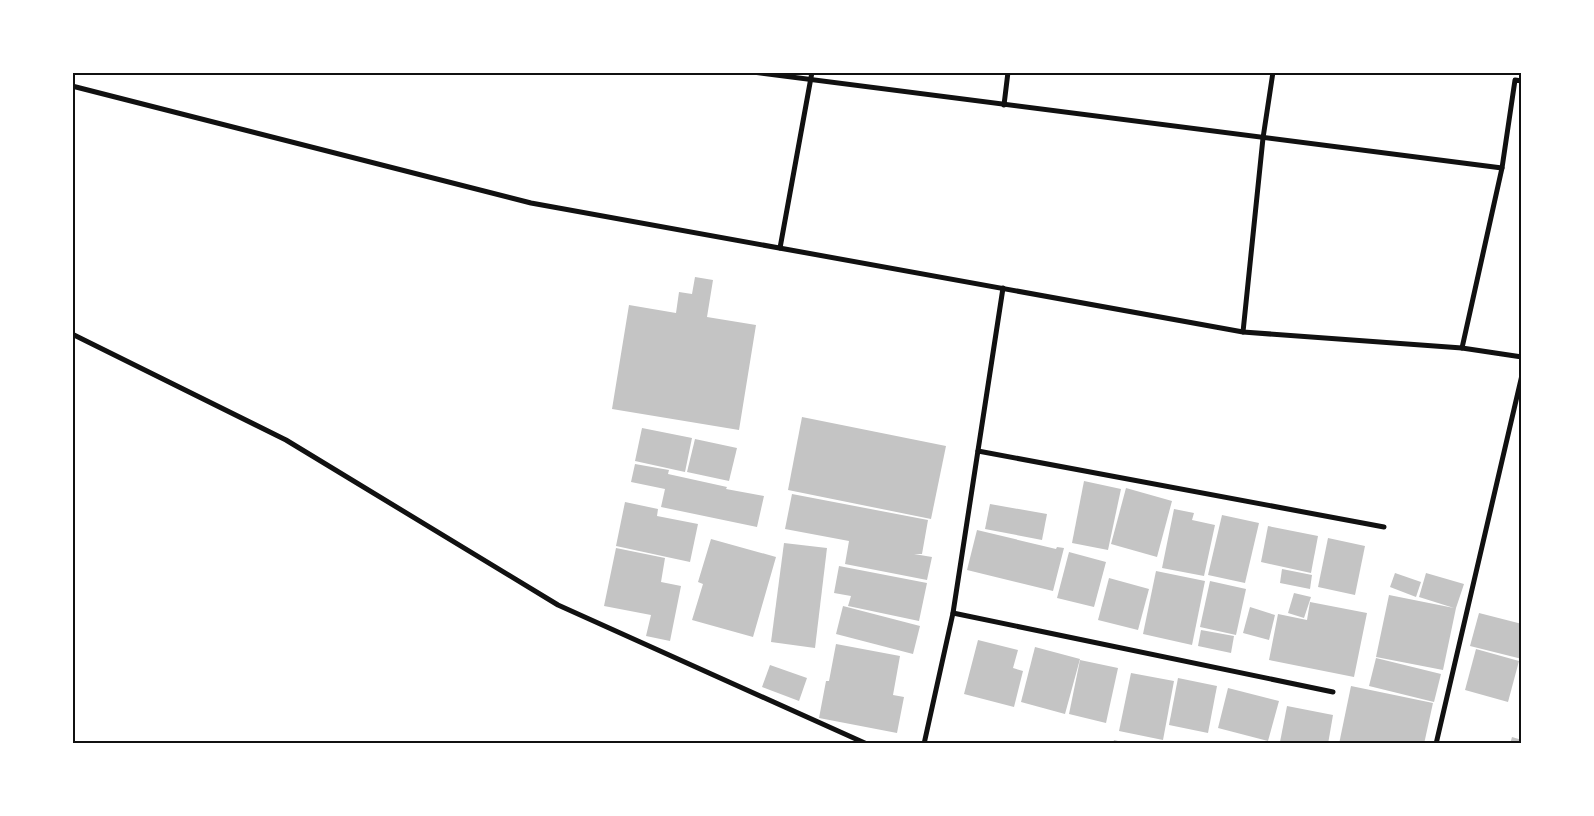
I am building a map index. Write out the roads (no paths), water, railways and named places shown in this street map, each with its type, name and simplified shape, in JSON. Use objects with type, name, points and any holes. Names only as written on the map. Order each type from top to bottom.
[{"type":"street","points":[[753,72],[1502,168]]},
{"type":"street","points":[[780,248],[812,72]]},
{"type":"street","points":[[1004,105],[1008,72]]},
{"type":"street","points":[[1243,332],[1264,138],[1274,72]]},
{"type":"street","points":[[1462,348],[1502,168],[1516,80],[1522,81]]},
{"type":"street","points":[[72,86],[531,203],[1243,332],[1462,348],[1522,357]]},
{"type":"street","points":[[924,744],[953,613],[1003,288]]},
{"type":"street","points":[[72,334],[286,440],[558,605],[867,744]]},
{"type":"street","points":[[1436,744],[1522,375]]},
{"type":"street","points":[[978,451],[1384,527]]},
{"type":"street","points":[[953,613],[1333,692]]}]
